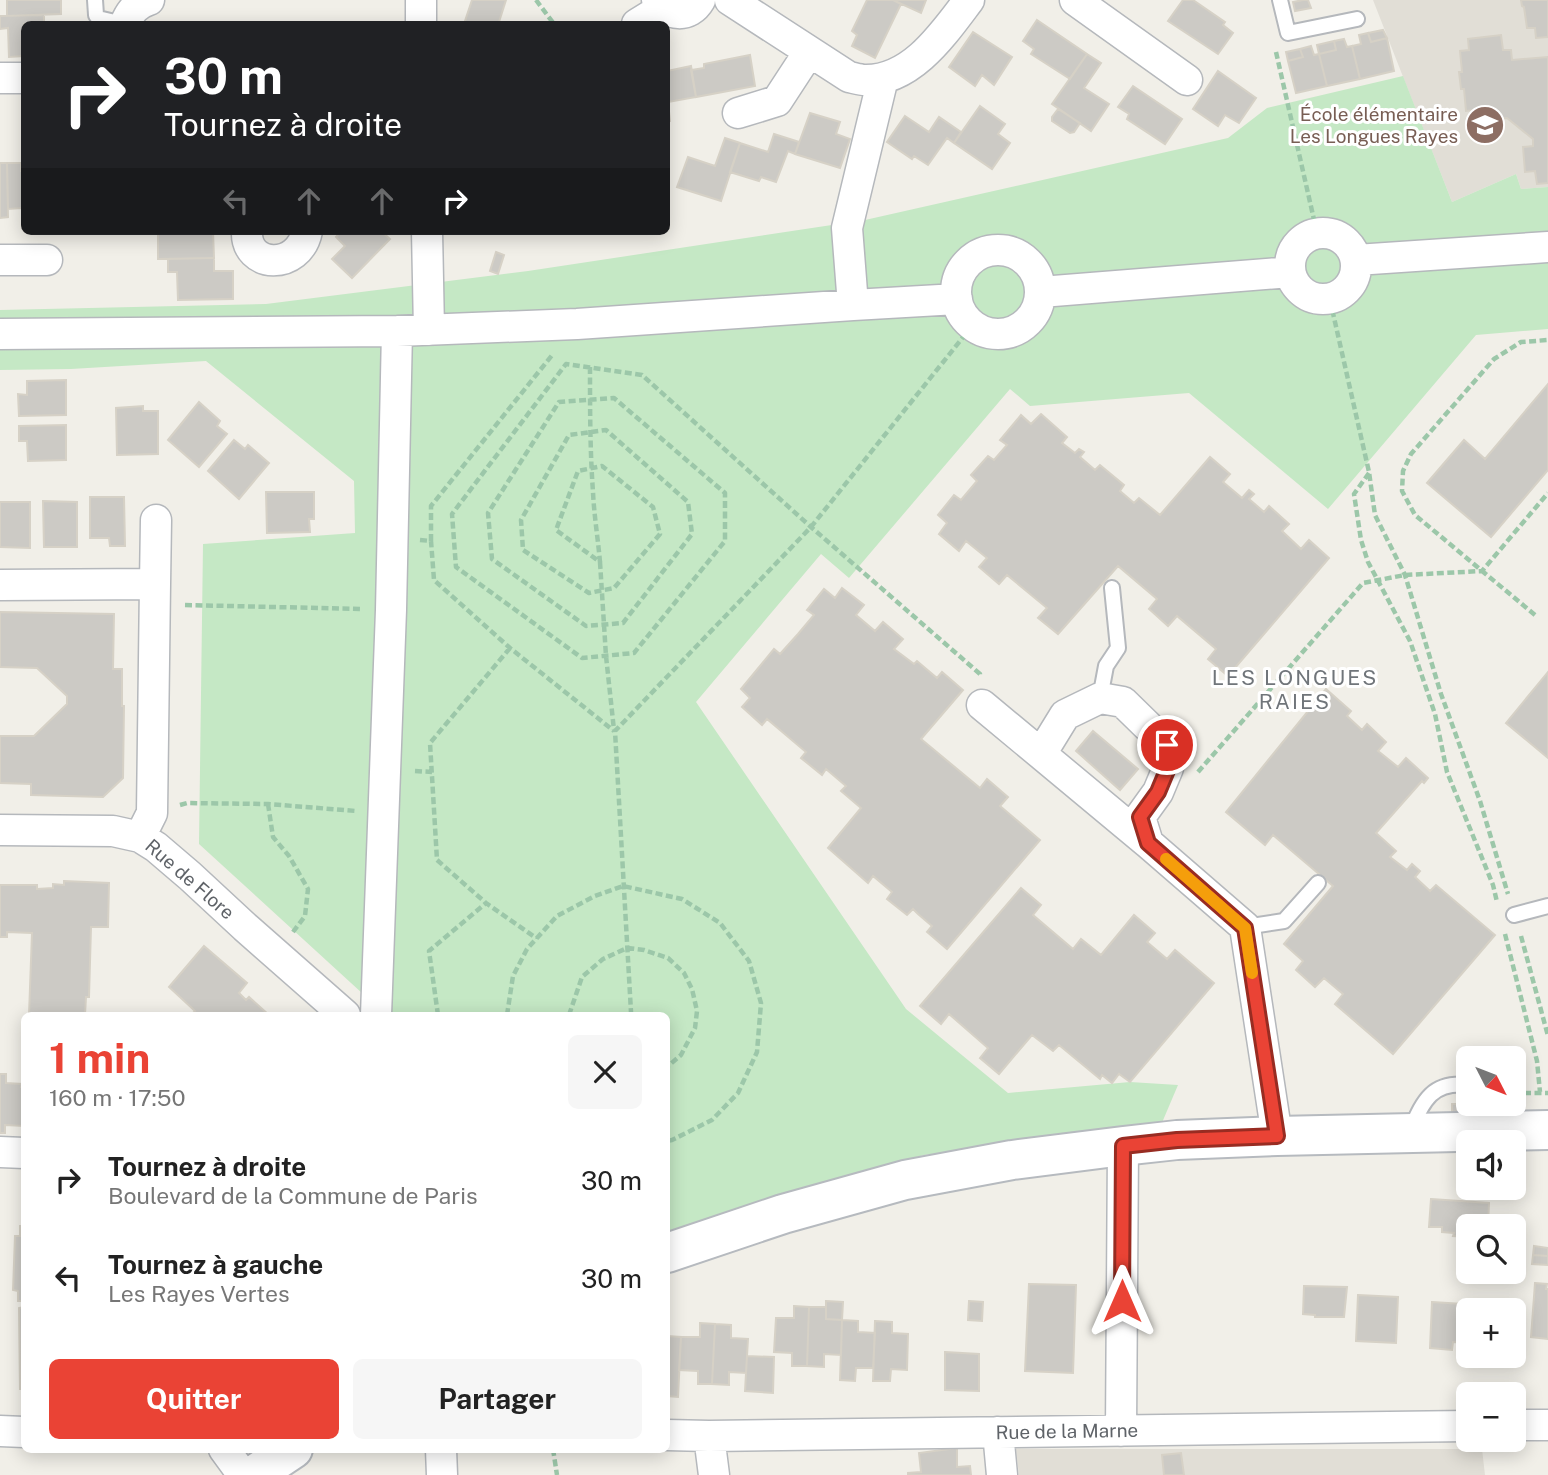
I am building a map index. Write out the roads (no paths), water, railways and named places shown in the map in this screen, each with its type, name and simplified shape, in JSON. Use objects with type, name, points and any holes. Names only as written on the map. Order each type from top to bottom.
[{"type":"street","points":[[126,21],[134,8],[149,0]]},
{"type":"street","points":[[421,0],[421,21]]},
{"type":"street","points":[[640,21],[660,4],[671,13],[681,13],[690,11],[700,0]]},
{"type":"street","points":[[730,0],[849,78],[866,80],[883,78],[905,68],[926,52],[940,39],[969,0]]},
{"type":"street","points":[[1075,0],[1186,80]]},
{"type":"street","points":[[738,113],[777,101],[809,52]]},
{"type":"street","points":[[0,78],[21,78]]},
{"type":"street","points":[[853,305],[847,228],[883,78]]},
{"type":"street","points":[[1317,233],[1338,236],[1352,249],[1356,260],[1351,285],[1330,300],[1305,295],[1296,287],[1290,272],[1291,255],[1297,245],[1317,233]]},
{"type":"street","points":[[246,235],[249,248],[257,256],[282,259],[299,250],[306,235]]},
{"type":"street","points":[[427,235],[429,330]]},
{"type":"street","points":[[1356,260],[1548,247]]},
{"type":"street","points":[[1004,250],[1023,257],[1036,272],[1041,292],[1038,307],[1030,321],[1017,330],[1002,334],[986,332],[972,325],[962,314],[957,299],[958,280],[968,263],[985,252],[1004,250]]},
{"type":"street","points":[[0,260],[47,260]]},
{"type":"street","points":[[1041,292],[1290,272]]},
{"type":"street","points":[[0,334],[429,330],[577,324],[957,299]]},
{"type":"street","points":[[376,1012],[391,610],[397,331]]},
{"type":"street","points":[[146,825],[156,520]]},
{"type":"street","points":[[0,585],[154,594]]},
{"type":"street","points":[[1041,754],[1065,715],[1100,698],[1123,702],[1167,745],[1168,768],[1158,792],[1140,817],[1148,843]]},
{"type":"street","points":[[982,705],[1245,928],[1277,1136]]},
{"type":"street","name":"Rue de Flore","points":[[0,830],[113,831],[146,825],[156,846],[342,1012]]},
{"type":"street","points":[[670,1252],[783,1214],[905,1180],[1012,1160],[1177,1140],[1410,1133],[1520,1122]]},
{"type":"street","points":[[1121,1431],[1123,1146]]},
{"type":"street","points":[[0,1152],[21,1153]]},
{"type":"street","points":[[1526,1425],[1548,1425]]},
{"type":"street","name":"Rue de la Marne","points":[[670,1435],[1456,1426]]},
{"type":"street","points":[[0,1431],[21,1432]]},
{"type":"street","points":[[998,1432],[1002,1475]]},
{"type":"street","points":[[709,1436],[714,1475]]},
{"type":"street","points":[[227,1453],[243,1475]]},
{"type":"street","points":[[254,1475],[287,1453]]},
{"type":"street","points":[[441,1453],[442,1475]]},
{"type":"lane","points":[[95,0],[98,18],[111,21]]},
{"type":"lane","points":[[1280,0],[1288,33],[1357,19]]},
{"type":"lane","points":[[1100,698],[1106,666],[1118,648],[1112,588]]},
{"type":"lane","points":[[1245,928],[1284,921],[1318,883]]},
{"type":"lane","points":[[1507,914],[1548,906]]},
{"type":"lane","points":[[1410,1133],[1430,1094],[1456,1084]]},
{"type":"place","name":"École élémentaire Les Longues Rayes","points":[[1485,125]]},
{"type":"district","name":"LES LONGUES RAIES","points":[[1295,689]]}]
